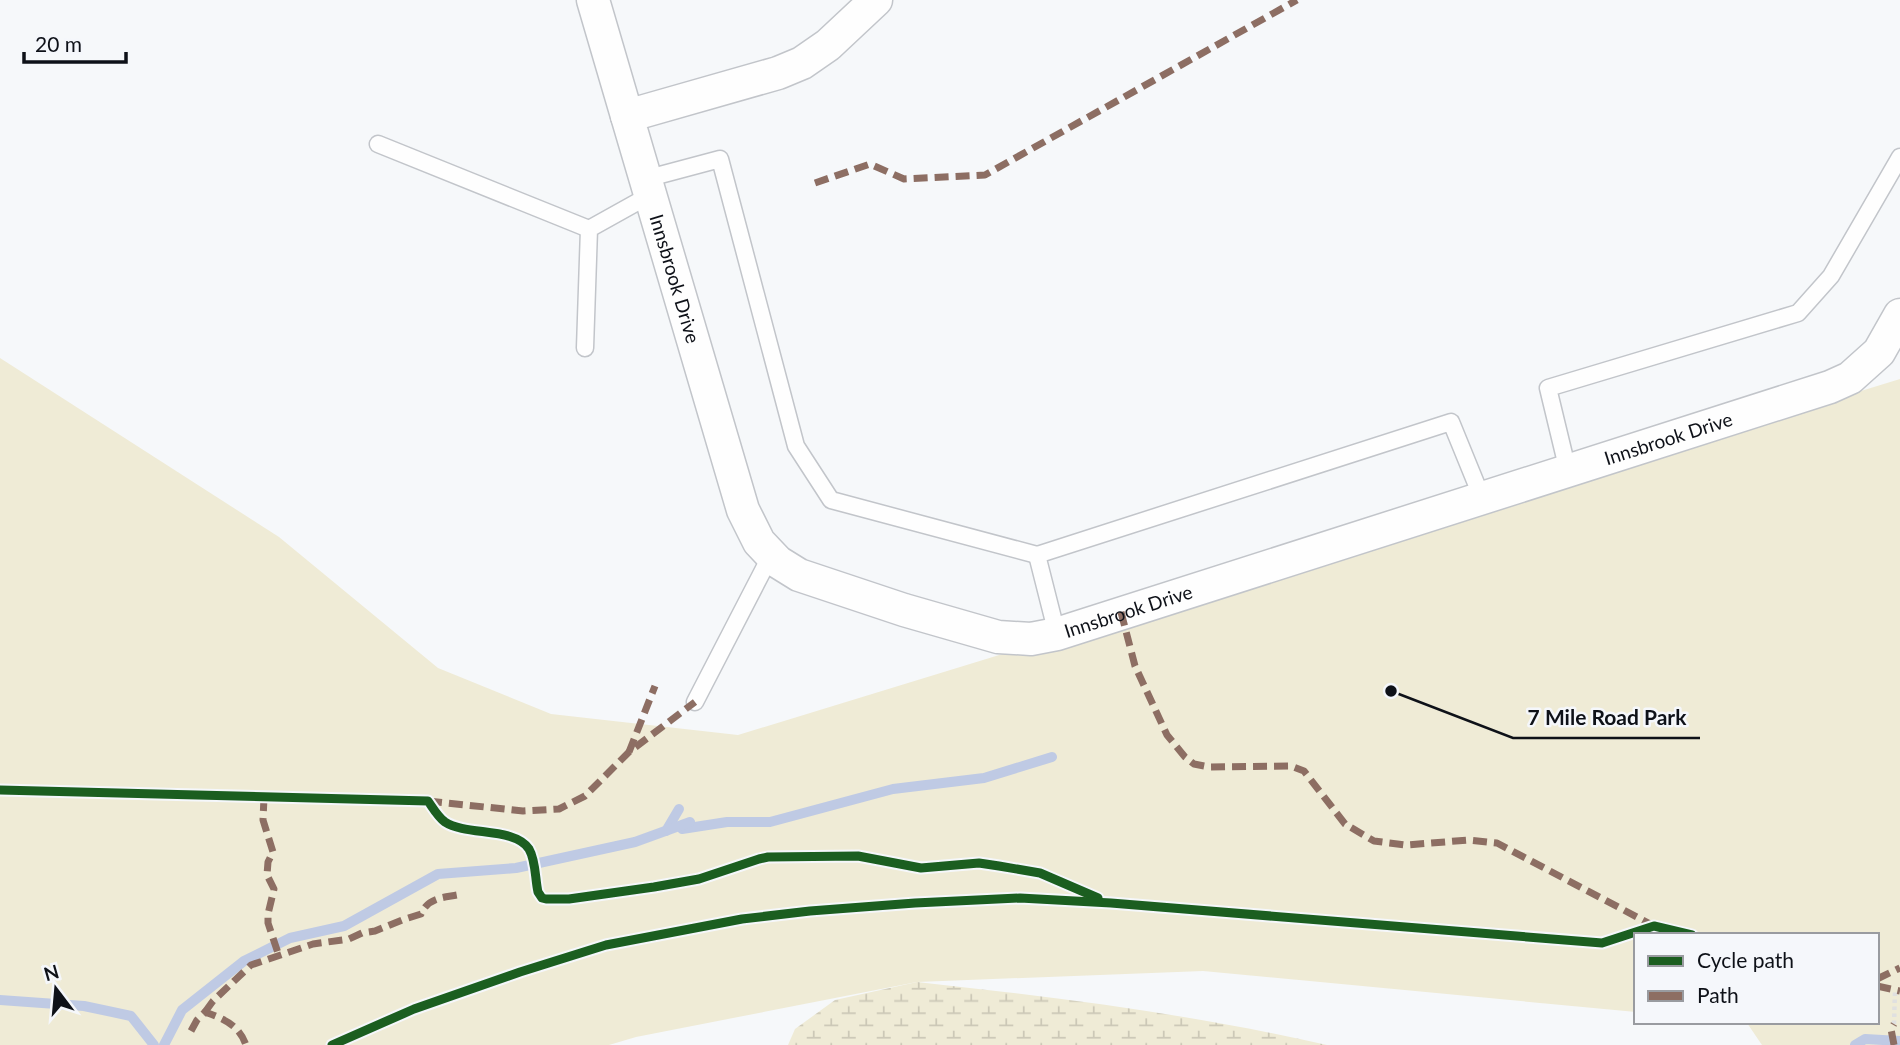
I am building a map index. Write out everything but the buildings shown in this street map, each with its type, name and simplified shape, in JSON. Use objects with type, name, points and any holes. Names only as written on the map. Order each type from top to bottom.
[{"type":"street","name":"Innsbrook Drive","points":[[593,0],[743,510],[759,542],[778,562],[799,575],[904,610],[985,633],[1031,639],[1056,634],[1830,387],[1850,378],[1879,352],[1900,316]]},
{"type":"street","points":[[627,116],[778,73],[802,63],[828,45],[876,0]]},
{"type":"lane","points":[[379,145],[589,229]]},
{"type":"lane","points":[[1568,471],[1548,388],[1798,313],[1831,275],[1900,157]]},
{"type":"lane","points":[[589,229],[647,187],[720,159],[796,446],[831,500],[1037,555],[1451,422],[1482,498]]},
{"type":"lane","points":[[585,348],[589,229]]},
{"type":"lane","points":[[695,702],[771,555]]},
{"type":"lane","points":[[1037,555],[1056,634]]},
{"type":"path","points":[[1894,1024],[1895,991]]},
{"type":"green space","points":[[0,358],[279,537],[438,668],[551,714],[738,735],[1900,379],[1900,1045],[1762,1045],[1748,1024],[1879,1024],[1879,933],[1634,933],[1634,1012],[1203,971],[917,982],[636,1037],[609,1045],[0,1045]]},
{"type":"green space","points":[[917,982],[1123,1007],[1327,1045],[788,1045],[795,1029],[835,1000]]},
{"type":"waterway","points":[[682,829],[727,822],[770,822],[893,789],[984,778],[1052,757]]},
{"type":"waterway","points":[[666,831],[679,809]]},
{"type":"waterway","points":[[164,1045],[182,1010],[244,961],[290,938],[344,926],[438,874],[516,868],[635,842],[690,822]]},
{"type":"waterway","points":[[0,1000],[84,1006],[131,1016],[154,1045]]},
{"type":"waterway","points":[[1855,1045],[1865,1039],[1900,1041]]},
{"type":"marked path","points":[[815,183],[870,164],[904,179],[985,175],[1297,0]]},
{"type":"marked path","points":[[1121,612],[1135,666],[1167,735],[1194,764],[1209,767],[1291,766],[1304,771],[1345,824],[1374,841],[1406,845],[1469,840],[1497,843],[1654,926]]},
{"type":"marked path","points":[[629,752],[655,686]]},
{"type":"marked path","points":[[428,801],[523,811],[559,809],[585,796],[629,752],[695,702]]},
{"type":"marked path","points":[[264,797],[263,820],[273,852],[268,862],[267,875],[274,889],[268,923],[279,956]]},
{"type":"marked path","points":[[205,1012],[251,965],[313,944],[349,939],[375,931],[421,914],[427,905],[436,900],[457,895]]},
{"type":"marked path","points":[[1879,978],[1900,968]]},
{"type":"marked path","points":[[1879,986],[1900,991]]},
{"type":"marked path","points":[[191,1031],[205,1012],[235,1028],[246,1045]]},
{"type":"marked path","points":[[1894,1024],[1891,1029],[1894,1045]]},
{"type":"cycle path","points":[[0,790],[428,801],[442,820],[454,826],[502,834],[522,842],[533,859],[538,892],[546,899],[569,899],[699,879],[768,857],[858,856],[921,868],[979,863],[1040,873],[1098,898]]},
{"type":"cycle path","points":[[332,1045],[414,1009],[606,945],[742,919],[810,911],[1020,898],[1602,943],[1654,926],[1684,933]]},
{"type":"place","name":"7 Mile Road Park","points":[[1391,691]]}]
